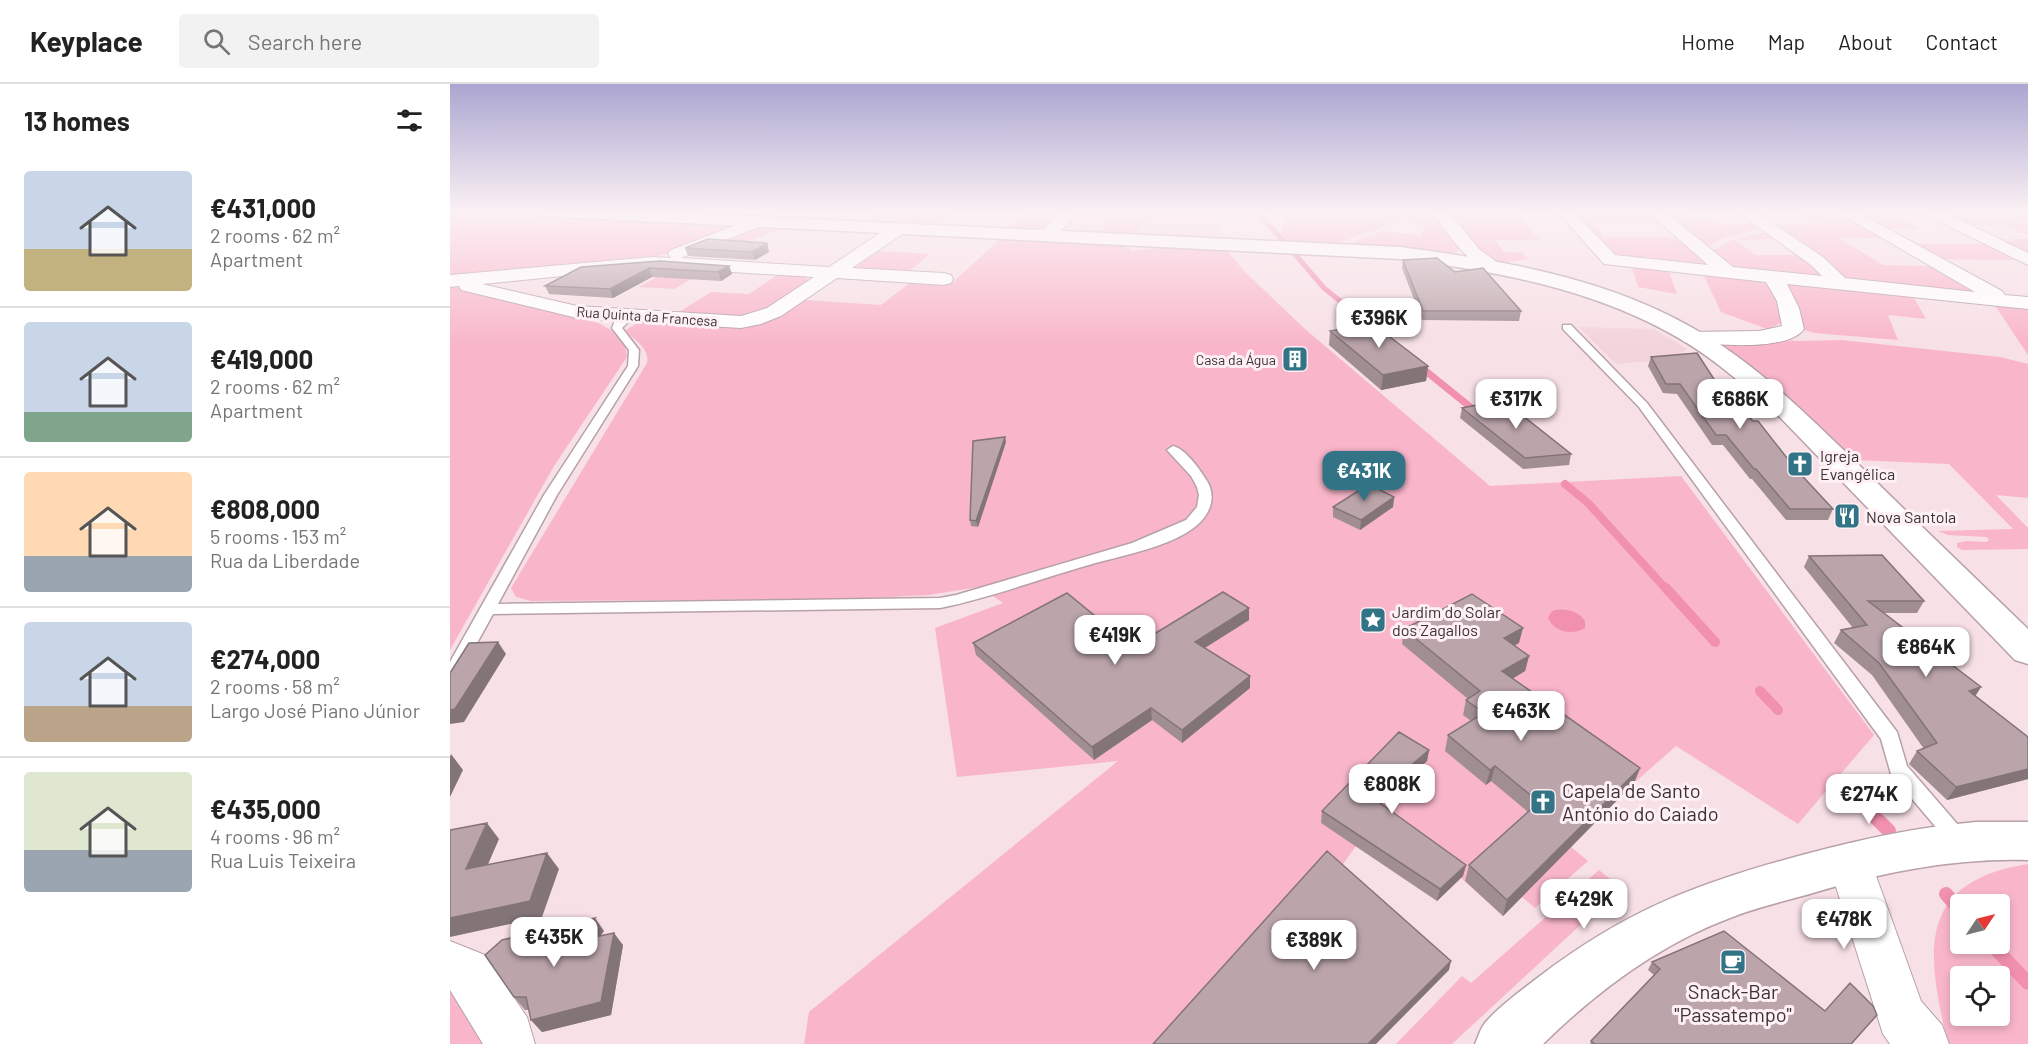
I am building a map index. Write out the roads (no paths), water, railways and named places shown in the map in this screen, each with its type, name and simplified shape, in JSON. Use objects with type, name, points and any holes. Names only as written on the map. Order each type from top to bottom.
[{"type":"main road","points":[[1425,256],[1493,266],[1607,298],[1668,323],[1692,337],[1743,372],[1782,405],[2028,651]]},
{"type":"main road","points":[[1503,1044],[1546,1002],[1605,958],[1683,915],[1721,899],[1850,862],[1960,842],[2028,841]]},
{"type":"street","points":[[652,262],[670,256]]},
{"type":"street","name":"Rua Quinta da Francesa","points":[[450,281],[577,312],[727,322],[754,320],[774,312],[859,256]]},
{"type":"street","points":[[1445,258],[1453,256]]},
{"type":"street","points":[[1477,256],[1493,266]]},
{"type":"street","points":[[1606,256],[1610,260],[2028,303]]},
{"type":"street","points":[[1709,256],[1728,272]]},
{"type":"street","points":[[1809,256],[1839,283]]},
{"type":"street","points":[[1924,256],[2003,301]]},
{"type":"street","name":"Rua Quinta da Francesa","points":[[450,281],[652,262],[944,279]]},
{"type":"street","points":[[1692,337],[1763,337],[1784,335],[1793,329],[1792,313],[1779,285],[1771,276]]},
{"type":"street","points":[[1850,862],[1912,1030]]},
{"type":"street","points":[[450,964],[467,972],[508,1036],[509,1044]]},
{"type":"lane","points":[[450,677],[488,609],[501,580],[565,470],[633,366],[633,350],[617,328],[628,316]]},
{"type":"lane","points":[[1567,327],[1643,405],[1890,737],[1898,769],[1960,842]]},
{"type":"lane","points":[[488,609],[940,603],[970,598],[999,586],[1158,538],[1189,524],[1202,510],[1206,493],[1194,473],[1173,450]]},
{"type":"waterway","points":[[1296,256],[1324,288],[1350,309]]},
{"type":"waterway","points":[[1348,307],[1379,332]]},
{"type":"waterway","points":[[1417,364],[1479,414]]},
{"type":"waterway","points":[[1565,484],[1588,503],[1667,590]]},
{"type":"waterway","points":[[1666,588],[1715,642]]},
{"type":"waterway","points":[[1760,691],[1778,710]]},
{"type":"waterway","points":[[1869,811],[1889,831]]},
{"type":"waterway","points":[[1946,894],[1950,899]]},
{"type":"waterway","points":[[2000,954],[2028,983]]},
{"type":"place","name":"Casa da Água","points":[[1295,359]]},
{"type":"place","name":"Igreja Evangélica","points":[[1800,464]]},
{"type":"place","name":"Nova Santola","points":[[1847,516]]},
{"type":"place","name":"Jardim do Solar dos Zagallos","points":[[1373,620]]},
{"type":"place","name":"Capela de Santo António do Caiado","points":[[1543,802]]},
{"type":"place","name":"Snack-Bar \"Passatempo\"","points":[[1733,962]]}]
